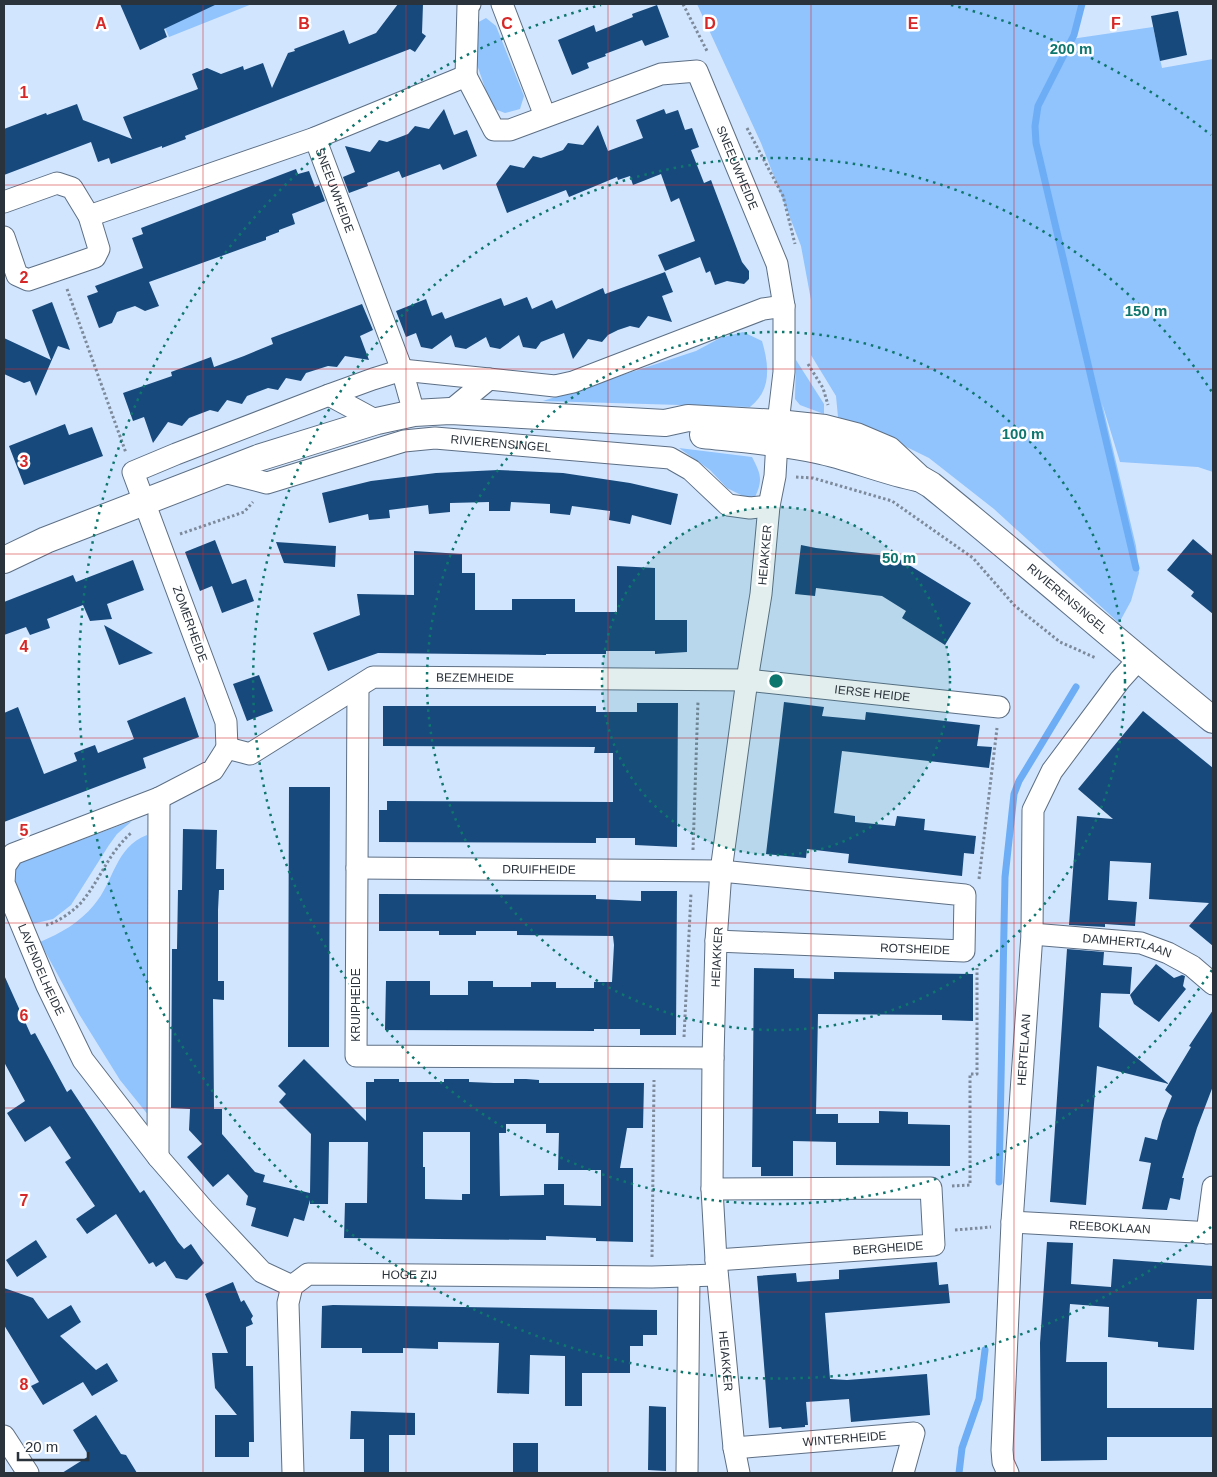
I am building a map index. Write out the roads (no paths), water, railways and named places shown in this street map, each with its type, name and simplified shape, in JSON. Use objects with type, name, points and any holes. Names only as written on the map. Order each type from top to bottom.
[{"type":"street","name":"SNEEUWHEIDE","points":[[470,4],[468,5],[466,76],[494,130],[510,130],[660,74],[697,71],[776,264],[784,306],[784,372],[778,433]]},
{"type":"street","points":[[502,4],[545,116]]},
{"type":"street","name":"SNEEUWHEIDE","points":[[89,216],[315,138],[466,76]]},
{"type":"street","name":"SNEEUWHEIDE","points":[[315,138],[402,370],[414,413]]},
{"type":"street","points":[[4,202],[57,183],[72,188],[89,216],[99,249],[96,256],[28,280],[17,275],[4,237]]},
{"type":"street","points":[[144,502],[134,472],[329,395],[402,370],[555,386],[573,382],[763,309],[784,306]]},
{"type":"street","points":[[450,411],[489,379]]},
{"type":"street","points":[[329,395],[377,421]]},
{"type":"street","name":"RIVIERENSINGEL","points":[[4,560],[46,540],[258,458],[377,421],[414,413],[450,411],[665,423],[691,434],[778,433],[825,428],[856,436],[889,450],[919,478],[931,485],[1138,660],[1213,720]]},
{"type":"street","name":"HEIAKKER","points":[[739,1473],[734,1448],[716,1268],[712,1189],[716,941],[721,871],[747,680],[761,594],[769,506],[775,476],[778,433]]},
{"type":"street","name":"RIVIERENSINGEL","points":[[224,472],[267,483],[404,440],[435,438],[670,458],[691,470],[728,505],[750,508],[769,506]]},
{"type":"street","name":"ZOMERHEIDE","points":[[144,502],[226,722],[227,748]]},
{"type":"street","name":"RIVIERENSINGEL","points":[[4,540],[46,540]]},
{"type":"street","name":"HERTELAAN","points":[[1008,1473],[1003,1462],[1002,1450],[1012,1222],[1032,934],[1033,810],[1052,771],[1120,680],[1138,660]]},
{"type":"street","name":"BEZEMHEIDE","points":[[227,748],[250,754],[373,677],[747,680]]},
{"type":"street","name":"IERSE HEIDE","points":[[747,680],[998,708]]},
{"type":"street","name":"KRUIPHEIDE","points":[[358,687],[356,1056],[713,1058]]},
{"type":"street","name":"LAVENDELHEIDE","points":[[227,748],[213,770],[160,798],[13,854],[5,866],[4,883],[47,986],[83,1060],[158,1157],[204,1210],[262,1272],[292,1286]]},
{"type":"street","points":[[158,1157],[160,798]]},
{"type":"street","name":"DRUIFHEIDE","points":[[357,868],[721,871]]},
{"type":"street","name":"ROTSHEIDE","points":[[716,941],[964,951],[965,895],[721,871]]},
{"type":"street","name":"DAMHERTLAAN","points":[[1032,934],[1141,943],[1168,952],[1192,966],[1213,984]]},
{"type":"street","name":"BERGHEIDE","points":[[712,1189],[931,1188],[934,1231],[934,1245],[716,1268]]},
{"type":"street","name":"REEBOKLAAN","points":[[1012,1222],[1210,1233],[1213,1188]]},
{"type":"street","name":"HOGE ZIJ","points":[[292,1286],[308,1274],[652,1277],[689,1276],[716,1268]]},
{"type":"street","points":[[687,1473],[689,1276]]},
{"type":"street","points":[[292,1286],[288,1303],[293,1473]]},
{"type":"street","name":"WINTERHEIDE","points":[[734,1448],[914,1433],[903,1473]]},
{"type":"street","points":[[4,1436],[28,1473]]},
{"type":"waterway","points":[[1082,4],[1074,35],[1038,106],[1035,126],[1036,143],[1136,568]]},
{"type":"waterway","points":[[999,1182],[1005,877],[1014,794],[1019,781],[1076,687]]},
{"type":"waterway","points":[[959,1473],[962,1448],[979,1399],[985,1350]]}]
